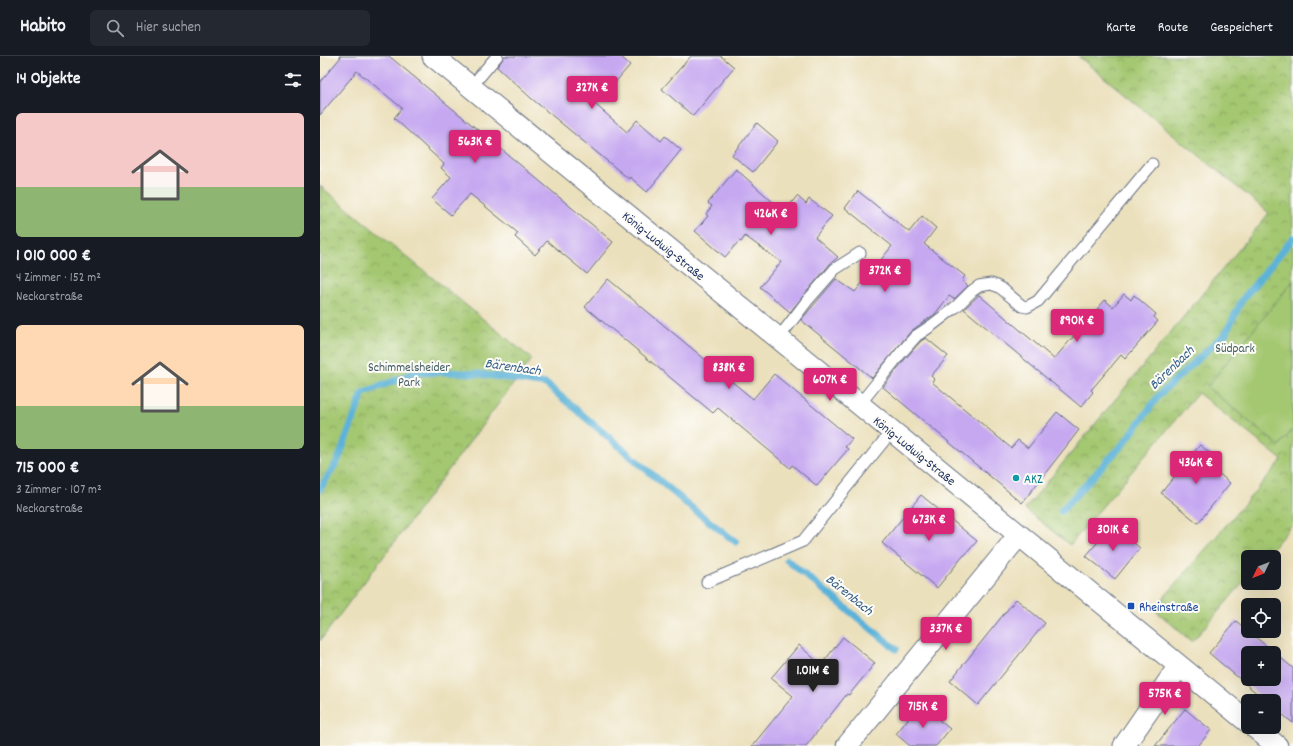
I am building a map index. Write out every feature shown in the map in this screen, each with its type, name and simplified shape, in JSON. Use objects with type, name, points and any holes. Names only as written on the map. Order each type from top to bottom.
[{"type":"street","name":"König-Ludwig-Straße","points":[[433,56],[1241,716]]},
{"type":"street","points":[[847,746],[1019,536]]},
{"type":"street","points":[[1124,746],[1179,666]]},
{"type":"street","points":[[1262,734],[1277,746]]},
{"type":"lane","points":[[471,88],[497,56]]},
{"type":"lane","points":[[860,405],[916,336],[958,305],[979,286],[991,284],[997,286],[1022,306],[1027,307],[1038,302],[1152,164]]},
{"type":"lane","points":[[778,339],[807,301],[835,269],[860,254]]},
{"type":"lane","points":[[707,582],[803,541],[892,432]]},
{"type":"green space","name":"Südpark","points":[[1078,56],[1293,56],[1293,524],[1271,550],[1241,550],[1241,585],[1192,642],[1154,609],[1282,460],[1198,393],[1070,545],[1025,509],[1269,213]]},
{"type":"green space","name":"Schimmelsheider Park","points":[[320,186],[532,359],[320,641]]},
{"type":"green space","points":[[1293,281],[1293,429],[1279,446],[1207,387]]},
{"type":"building","points":[[339,56],[389,56],[613,242],[587,274],[547,241],[535,255],[515,237],[518,233],[470,194],[451,215],[432,199],[451,177],[441,168],[444,164],[394,118],[402,108],[357,71],[320,115],[320,82],[341,57]]},
{"type":"building","points":[[504,56],[620,56],[630,65],[596,105],[627,132],[637,120],[661,141],[665,136],[681,150],[647,192],[630,177],[629,179],[532,99],[497,67]]},
{"type":"building","points":[[691,56],[721,56],[734,67],[693,116],[662,89]]},
{"type":"building","points":[[757,123],[778,141],[753,172],[732,155]]},
{"type":"building","points":[[736,169],[784,212],[797,196],[806,204],[809,199],[832,216],[815,237],[838,257],[830,264],[790,312],[760,287],[781,262],[745,236],[741,242],[739,241],[725,257],[695,231],[708,216],[706,214],[712,206],[708,203]]},
{"type":"building","points":[[858,191],[909,232],[922,216],[936,228],[924,244],[965,276],[962,281],[968,286],[954,299],[949,296],[935,314],[911,331],[872,378],[801,320],[836,279],[855,292],[892,246],[845,208]]},
{"type":"building","points":[[608,279],[753,399],[774,374],[852,439],[845,447],[848,449],[817,486],[792,465],[790,468],[718,408],[713,413],[585,307]]},
{"type":"building","points":[[1124,294],[1131,300],[1134,295],[1156,314],[1154,317],[1158,321],[1125,359],[1121,355],[1091,390],[1093,392],[1081,407],[964,309],[979,295],[1054,359],[1105,300],[1113,307]]},
{"type":"building","points":[[926,338],[948,356],[931,376],[934,379],[932,382],[1011,448],[1018,440],[1028,448],[1057,412],[1079,430],[1022,503],[883,387],[905,359],[921,341]]},
{"type":"building","points":[[1200,445],[1215,457],[1209,465],[1230,483],[1198,523],[1161,493]]},
{"type":"building","points":[[921,495],[977,541],[937,588],[882,543]]},
{"type":"building","points":[[1112,525],[1140,548],[1115,579],[1086,556]]},
{"type":"building","points":[[1016,599],[1045,623],[978,705],[950,681]]},
{"type":"building","points":[[1236,621],[1241,625],[1241,638],[1257,638],[1266,646],[1241,646],[1241,680],[1209,653]]},
{"type":"building","points":[[843,637],[875,663],[849,695],[847,694],[806,746],[752,746],[793,696],[771,678],[799,645],[821,665]]},
{"type":"building","points":[[1281,658],[1293,668],[1293,723],[1281,714],[1281,694],[1258,694],[1248,686],[1281,686]]},
{"type":"building","points":[[920,704],[950,729],[936,746],[910,746],[896,734]]},
{"type":"building","points":[[1185,709],[1211,730],[1198,746],[1155,746]]},
{"type":"waterway","name":"Bärenbach","points":[[1061,511],[1125,442],[1160,394],[1226,333],[1242,300],[1293,238]]},
{"type":"waterway","name":"Bärenbach","points":[[320,489],[338,460],[363,393],[414,373],[447,372],[480,374],[546,384],[693,509],[736,542]]},
{"type":"waterway","name":"Bärenbach","points":[[787,560],[896,649]]},
{"type":"place","name":"AKZ","points":[[1016,478]]},
{"type":"place","name":"Rheinstraße","points":[[1131,606]]}]
